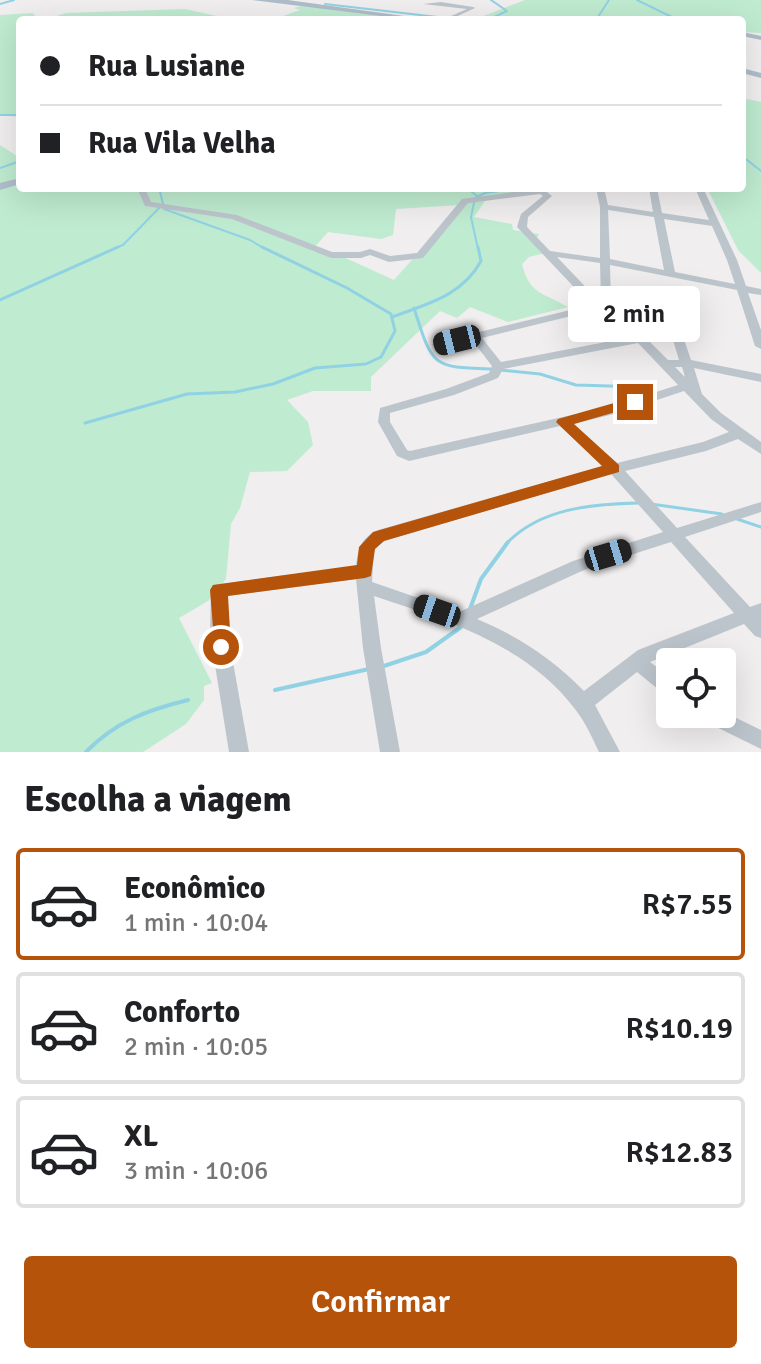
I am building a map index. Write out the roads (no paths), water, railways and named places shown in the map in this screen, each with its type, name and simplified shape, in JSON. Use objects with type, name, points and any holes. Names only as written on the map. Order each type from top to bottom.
[{"type":"main road","points":[[255,0],[298,2]]},
{"type":"main road","points":[[273,0],[411,16]]},
{"type":"main road","points":[[286,0],[400,16]]},
{"type":"street","points":[[425,4],[444,1],[473,9],[454,16]]},
{"type":"street","points":[[142,192],[146,203],[243,220],[331,255],[370,252],[389,259],[419,257],[462,202],[522,192]]},
{"type":"street","points":[[543,192],[548,196],[528,211],[521,223],[525,232],[738,434],[761,449]]},
{"type":"street","points":[[601,192],[604,207],[602,305]]},
{"type":"street","points":[[654,192],[670,273]]},
{"type":"street","points":[[701,192],[742,287],[761,346]]},
{"type":"street","points":[[604,207],[716,224]]},
{"type":"street","points":[[546,253],[604,261],[761,292]]},
{"type":"street","points":[[438,345],[602,305]]},
{"type":"street","points":[[670,313],[697,396]]},
{"type":"street","points":[[475,336],[498,366]]},
{"type":"street","points":[[498,366],[640,339]]},
{"type":"street","points":[[665,364],[688,363],[761,378]]},
{"type":"street","points":[[498,366],[494,375],[480,382],[386,409],[384,422],[400,451],[409,456],[563,422],[687,386]]},
{"type":"street","points":[[563,422],[614,468],[674,537],[754,613],[761,631]]},
{"type":"street","points":[[390,752],[365,579],[367,547],[378,536],[614,468],[706,446],[738,434]]},
{"type":"street","points":[[461,619],[579,565],[761,507]]},
{"type":"street","points":[[239,752],[219,634],[219,592],[365,579],[461,619],[537,659],[583,703],[610,752]]},
{"type":"street","points":[[583,703],[636,661],[754,613]]},
{"type":"street","points":[[636,661],[656,677]]},
{"type":"street","points":[[736,728],[761,740]]},
{"type":"waterway","points":[[0,4],[14,0]]},
{"type":"waterway","points":[[491,0],[507,11],[496,16]]},
{"type":"waterway","points":[[599,16],[609,0]]},
{"type":"waterway","points":[[637,0],[670,16]]},
{"type":"waterway","points":[[325,4],[429,16]]},
{"type":"waterway","points":[[0,115],[16,115]]},
{"type":"waterway","points":[[746,159],[761,171]]},
{"type":"waterway","points":[[0,168],[16,162]]},
{"type":"waterway","points":[[118,247],[163,204],[160,192]]},
{"type":"waterway","points":[[472,192],[477,196]]},
{"type":"waterway","points":[[478,249],[471,217],[475,198],[493,192]]},
{"type":"waterway","points":[[164,209],[250,240],[265,249]]},
{"type":"waterway","points":[[0,300],[118,247]]},
{"type":"waterway","points":[[113,249],[118,247]]},
{"type":"waterway","points":[[85,423],[187,394],[235,392],[273,384],[315,368],[366,364],[381,357],[395,331],[391,314],[347,288],[262,247]]},
{"type":"waterway","points":[[414,309],[454,291],[464,283],[481,261],[478,247]]},
{"type":"waterway","points":[[392,317],[414,309]]},
{"type":"waterway","points":[[414,309],[426,343],[438,360],[458,367],[493,369]]},
{"type":"waterway","points":[[500,370],[540,374],[576,385],[644,387]]},
{"type":"waterway","points":[[507,543],[551,515],[585,507],[639,503]]},
{"type":"waterway","points":[[651,504],[722,514]]},
{"type":"waterway","points":[[737,519],[761,527]]},
{"type":"waterway","points":[[470,609],[481,579],[507,543]]},
{"type":"waterway","points":[[384,666],[426,652],[461,627]]},
{"type":"waterway","points":[[275,690],[369,669]]},
{"type":"waterway","points":[[86,752],[132,718],[188,700]]}]
